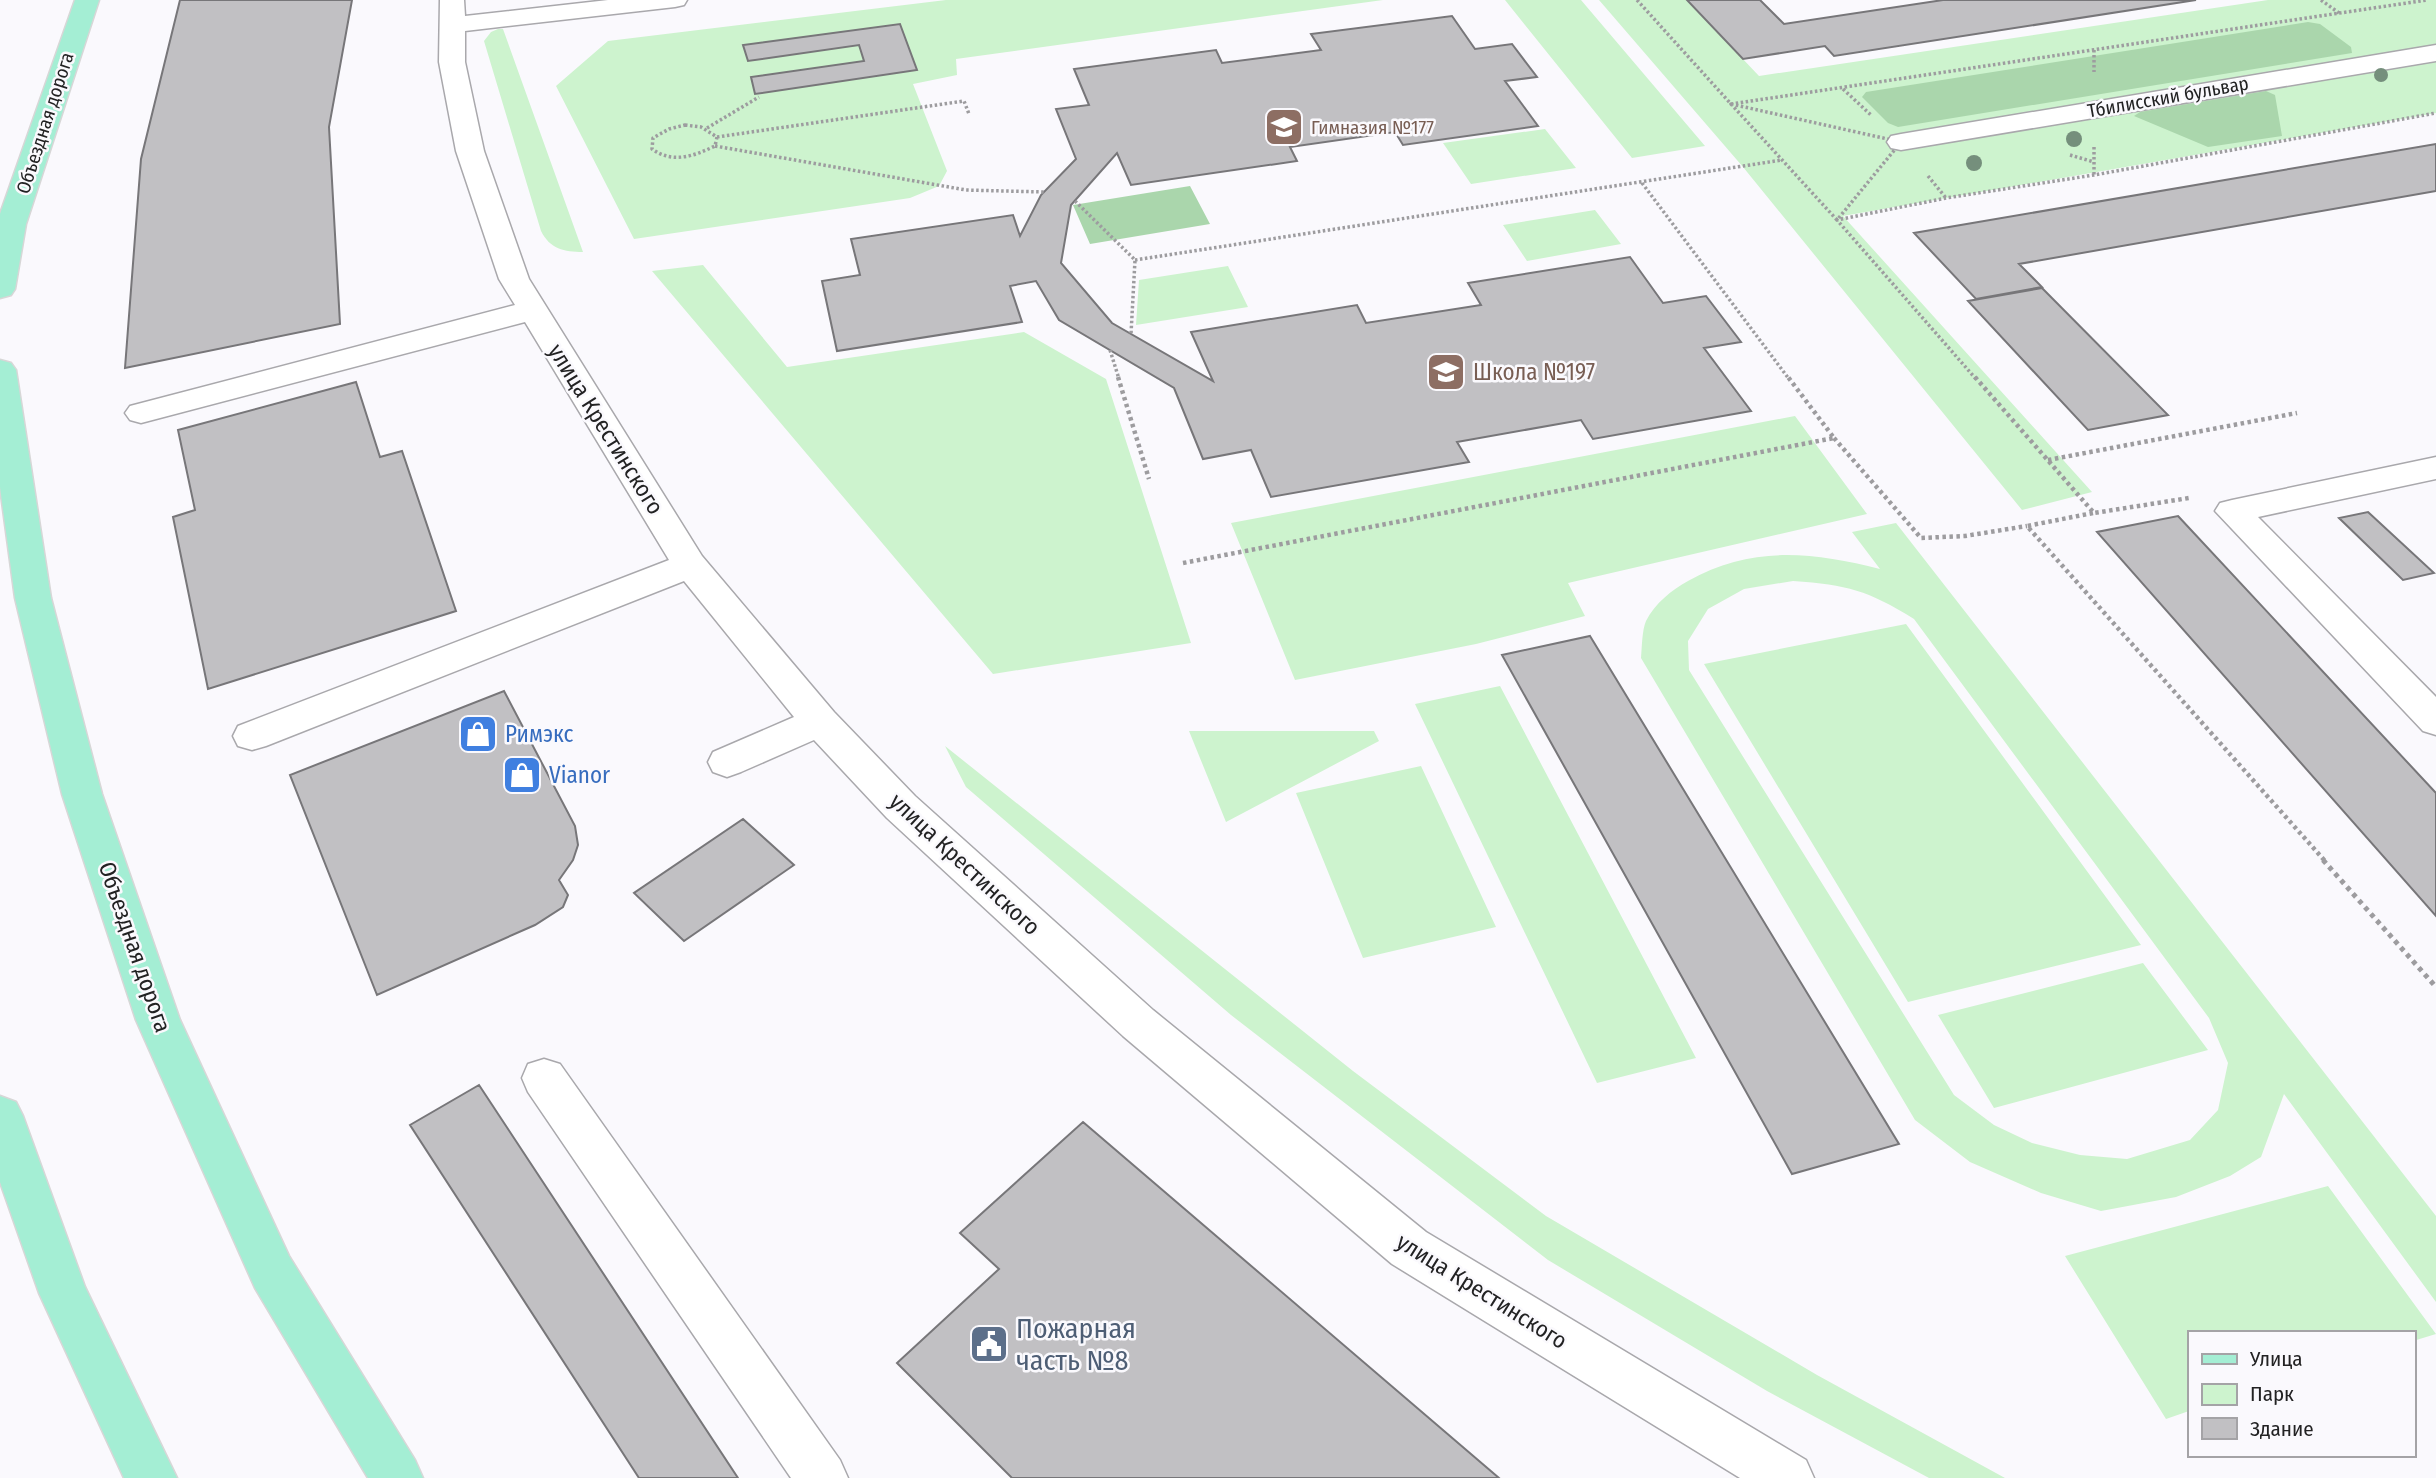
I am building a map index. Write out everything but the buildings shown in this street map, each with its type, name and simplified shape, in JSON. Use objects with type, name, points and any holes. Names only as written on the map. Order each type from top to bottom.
[{"type":"main road","name":"Объездная дорога","points":[[0,289],[11,224],[87,0]]},
{"type":"main road","name":"Объездная дорога","points":[[0,370],[33,598],[82,794],[158,1020],[272,1272],[397,1478]]},
{"type":"main road","points":[[0,1116],[63,1293],[151,1478]]},
{"type":"street","points":[[452,12],[675,0]]},
{"type":"street","name":"улица Крестинского","points":[[452,12],[452,62],[470,151],[514,279],[690,565],[820,722],[901,807],[1138,1023],[1409,1248],[1788,1478]]},
{"type":"street","name":"Тбилисский бульвар","points":[[1901,142],[2436,53]]},
{"type":"street","points":[[141,413],[533,310]]},
{"type":"street","points":[[2436,468],[2232,511],[2436,721]]},
{"type":"street","points":[[252,736],[690,565]]},
{"type":"street","points":[[726,762],[820,722]]},
{"type":"street","points":[[544,1078],[822,1478]]},
{"type":"path","points":[[1637,0],[1837,220],[2094,513]]},
{"type":"path","points":[[2321,0],[2339,13]]},
{"type":"path","points":[[1731,104],[2427,0]]},
{"type":"path","points":[[707,128],[759,97]]},
{"type":"path","points":[[969,114],[964,101],[717,136],[707,128],[690,124],[666,128],[653,138],[652,149],[662,158],[678,158],[697,155],[715,146],[966,190],[1044,192]]},
{"type":"path","points":[[1731,104],[1901,142],[1837,220]]},
{"type":"path","points":[[1837,220],[1945,198],[2094,175],[2436,113]]},
{"type":"path","points":[[715,146],[717,136]]},
{"type":"path","points":[[1135,260],[1782,160]]},
{"type":"path","points":[[1642,183],[1834,438],[1921,538],[1965,536],[2191,497]]},
{"type":"path","points":[[1075,201],[1135,260],[1131,334]]},
{"type":"path","points":[[1110,350],[1149,479]]},
{"type":"path","points":[[2048,460],[2297,413]]},
{"type":"path","points":[[1183,563],[1834,438]]},
{"type":"path","points":[[2026,526],[2436,987]]},
{"type":"green space","points":[[946,0],[1383,0],[956,59],[957,75],[913,84],[947,171],[939,186],[910,198],[634,239],[556,86],[608,41]]},
{"type":"green space","points":[[1505,0],[1581,0],[1705,146],[1632,158]]},
{"type":"green space","points":[[1599,0],[1687,0],[1759,76],[2268,0],[2436,0],[2436,113],[1843,216],[2092,492],[2022,510],[1743,167]]},
{"type":"green space","points":[[2308,22],[2320,24],[2351,47],[2352,53],[1898,127],[1888,123],[1862,97],[1866,92]]},
{"type":"green space","points":[[503,29],[583,252],[553,246],[541,231],[484,41],[491,32]]},
{"type":"green space","points":[[2266,91],[2275,95],[2282,136],[2208,147],[2134,116],[2140,112]]},
{"type":"green space","points":[[1545,129],[1576,168],[1471,184],[1443,143]]},
{"type":"green space","points":[[1190,186],[1210,224],[1090,244],[1073,205]]},
{"type":"green space","points":[[1595,210],[1621,244],[1527,261],[1503,225]]},
{"type":"green space","points":[[703,265],[787,367],[1024,332],[1106,379],[1191,643],[993,674],[652,271]]},
{"type":"green space","points":[[1228,266],[1248,307],[1136,325],[1139,280]]},
{"type":"green space","points":[[1795,416],[1867,514],[1568,583],[1585,616],[1476,644],[1295,680],[1231,523]]},
{"type":"green space","points":[[1896,523],[2436,1216],[2436,1302],[2284,1094],[2261,1157],[2230,1176],[2176,1197],[2101,1211],[2041,1193],[1970,1162],[1915,1120],[1641,658],[1645,625],[1654,608],[1676,589],[1712,569],[1759,557],[1782,555],[1830,559],[1880,569],[1852,532]],"holes":[[[1793,581],[1843,587],[1870,595],[1914,619],[2209,1018],[2228,1063],[2218,1110],[2190,1140],[2127,1159],[2080,1155],[2032,1143],[1994,1125],[1954,1095],[1689,670],[1688,641],[1708,609],[1744,589]]]},
{"type":"green space","points":[[1906,624],[2141,945],[1908,1002],[1704,664]]},
{"type":"green space","points":[[1500,686],[1696,1058],[1597,1083],[1415,704]]},
{"type":"green space","points":[[1189,731],[1374,731],[1379,741],[1226,822]]},
{"type":"green space","points":[[945,746],[1353,1071],[1546,1216],[1817,1375],[2005,1478],[1929,1478],[1767,1391],[1548,1260],[1231,1015],[966,787]]},
{"type":"green space","points":[[1421,766],[1496,927],[1363,958],[1296,793]]},
{"type":"green space","points":[[2143,963],[2208,1050],[1994,1108],[1938,1015]]},
{"type":"green space","points":[[2328,1186],[2436,1334],[2415,1340],[2415,1331],[2188,1331],[2188,1411],[2166,1419],[2065,1256]]},
{"type":"place","name":"Гимназия №177","points":[[1284,127]]},
{"type":"place","name":"Школа №197","points":[[1446,372]]},
{"type":"place","name":"Римэкс","points":[[478,734]]},
{"type":"place","name":"Vianor","points":[[522,775]]},
{"type":"place","name":"Пожарная часть №8","points":[[989,1344]]}]
